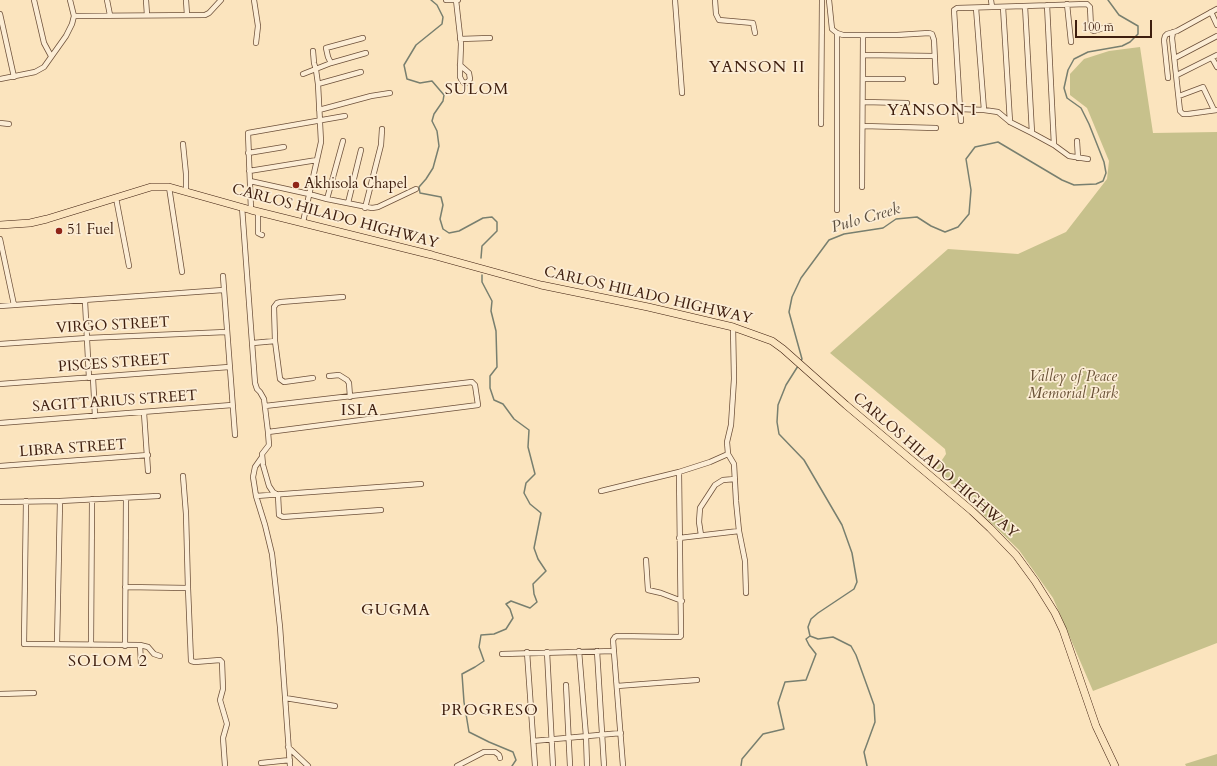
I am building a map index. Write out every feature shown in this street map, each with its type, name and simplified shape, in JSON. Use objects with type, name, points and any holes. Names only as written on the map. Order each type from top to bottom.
[{"type":"main road","name":"CARLOS HILADO HIGHWAY","points":[[0,225],[47,219],[151,187],[169,187],[254,211],[303,222],[541,285],[648,307],[733,327],[772,341],[794,358],[808,372],[985,524],[1005,542],[1027,569],[1045,595],[1063,630],[1096,726],[1115,766]]},
{"type":"street","points":[[34,0],[44,43],[51,56]]},
{"type":"street","points":[[0,79],[35,72],[44,67],[72,24],[74,16],[70,0]]},
{"type":"street","points":[[107,0],[110,15]]},
{"type":"street","points":[[146,0],[148,14]]},
{"type":"street","points":[[186,0],[187,14]]},
{"type":"street","points":[[74,16],[207,14],[221,0]]},
{"type":"street","points":[[254,0],[258,26],[256,43]]},
{"type":"street","points":[[446,0],[457,0],[460,39],[460,66]]},
{"type":"street","points":[[674,0],[682,93]]},
{"type":"street","points":[[715,0],[716,14],[719,20],[753,23],[755,33]]},
{"type":"street","points":[[821,124],[822,0]]},
{"type":"street","points":[[828,0],[832,29],[843,35],[932,34],[934,40],[936,82]]},
{"type":"street","points":[[991,0],[992,7]]},
{"type":"street","points":[[1067,4],[1071,42]]},
{"type":"street","points":[[961,121],[954,10],[957,8],[1067,4],[1089,5],[1092,30],[1094,31],[1110,26]]},
{"type":"street","points":[[1047,5],[1054,145]]},
{"type":"street","points":[[1003,6],[1010,122]]},
{"type":"street","points":[[1025,6],[1032,133]]},
{"type":"street","points":[[976,8],[984,110]]},
{"type":"street","points":[[1168,78],[1164,40],[1165,36],[1217,9]]},
{"type":"street","points":[[1210,12],[1217,25]]},
{"type":"street","points":[[0,14],[14,77]]},
{"type":"street","points":[[1173,32],[1172,38],[1180,112],[1183,114],[1188,114],[1215,110],[1203,87],[1179,96]]},
{"type":"street","points":[[837,33],[837,210]]},
{"type":"street","points":[[862,187],[863,35]]},
{"type":"street","points":[[1175,58],[1217,36]]},
{"type":"street","points":[[331,63],[326,48],[363,38]]},
{"type":"street","points":[[460,39],[490,38]]},
{"type":"street","points":[[303,222],[321,142],[318,84],[313,51]]},
{"type":"street","points":[[303,74],[331,63],[366,53]]},
{"type":"street","points":[[863,56],[934,56]]},
{"type":"street","points":[[1176,75],[1215,56],[1217,67]]},
{"type":"street","points":[[318,84],[361,72]]},
{"type":"street","points":[[863,79],[903,79]]},
{"type":"street","points":[[319,110],[371,96],[390,93]]},
{"type":"street","points":[[862,102],[907,103]]},
{"type":"street","points":[[960,109],[998,112],[1010,122],[1054,145],[1069,156],[1088,159]]},
{"type":"street","points":[[262,235],[258,233],[254,211],[249,171],[247,134],[249,132],[345,116]]},
{"type":"street","points":[[0,123],[9,124]]},
{"type":"street","points":[[863,126],[936,128]]},
{"type":"street","points":[[365,208],[381,145],[382,129]]},
{"type":"street","points":[[327,199],[343,141]]},
{"type":"street","points":[[1077,141],[1078,158]]},
{"type":"street","points":[[183,144],[186,191]]},
{"type":"street","points":[[248,153],[284,147]]},
{"type":"street","points":[[348,203],[361,150]]},
{"type":"street","points":[[249,171],[317,160]]},
{"type":"street","points":[[250,181],[365,208],[378,207],[416,189]]},
{"type":"street","points":[[169,187],[182,272]]},
{"type":"street","points":[[116,198],[129,266]]},
{"type":"street","points":[[242,207],[256,387],[262,395],[265,406],[269,445],[262,454],[262,457],[254,471],[253,477],[256,496],[266,525],[272,554],[290,766]]},
{"type":"street","points":[[0,239],[14,305]]},
{"type":"street","points":[[223,276],[226,332],[235,435]]},
{"type":"street","points":[[0,306],[223,290]]},
{"type":"street","points":[[313,378],[281,381],[279,377],[275,341],[274,307],[277,303],[343,297]]},
{"type":"street","points":[[85,300],[86,338],[95,416]]},
{"type":"street","points":[[733,327],[734,380],[731,425],[727,442],[728,454],[734,464],[739,531],[746,561],[746,593]]},
{"type":"street","name":"VIRGO STREET","points":[[0,344],[86,338],[226,332]]},
{"type":"street","points":[[253,343],[275,341]]},
{"type":"street","name":"PISCES STREET","points":[[0,384],[229,367]]},
{"type":"street","points":[[329,376],[339,375],[347,380],[349,383],[350,397]]},
{"type":"street","points":[[265,406],[472,382],[475,385],[478,405],[268,432]]},
{"type":"street","name":"SAGITTARIUS STREET","points":[[0,423],[232,405]]},
{"type":"street","points":[[144,412],[148,471]]},
{"type":"street","points":[[601,491],[678,472],[710,462],[728,454]]},
{"type":"street","name":"LIBRA STREET","points":[[0,466],[148,455]]},
{"type":"street","points":[[262,457],[269,486],[278,495],[279,513],[281,516],[381,510]]},
{"type":"street","points":[[623,766],[613,640],[618,636],[680,637],[682,633],[678,472]]},
{"type":"street","points":[[183,476],[192,661],[220,660],[222,662],[224,688],[220,700],[227,724],[223,738],[225,766]]},
{"type":"street","points":[[701,535],[699,522],[700,508],[715,485],[724,480],[735,479]]},
{"type":"street","points":[[256,496],[421,484]]},
{"type":"street","points":[[0,502],[60,501],[158,496]]},
{"type":"street","points":[[125,646],[126,498]]},
{"type":"street","points":[[91,645],[92,499]]},
{"type":"street","points":[[26,501],[24,644],[140,645],[148,647],[154,654],[160,656]]},
{"type":"street","points":[[57,644],[60,501]]},
{"type":"street","points":[[679,538],[739,531]]},
{"type":"street","points":[[646,560],[648,590],[682,601]]},
{"type":"street","points":[[125,587],[188,588]]},
{"type":"street","points":[[140,645],[141,664]]},
{"type":"street","points":[[579,651],[587,766]]},
{"type":"street","points":[[597,651],[604,766]]},
{"type":"street","points":[[502,654],[527,652],[614,651]]},
{"type":"street","points":[[527,652],[535,766]]},
{"type":"street","points":[[547,652],[553,766]]},
{"type":"street","points":[[617,686],[697,680]]},
{"type":"street","points":[[566,685],[570,766]]},
{"type":"street","points":[[0,694],[34,693]]},
{"type":"street","points":[[285,698],[335,706]]},
{"type":"street","points":[[533,741],[621,733]]},
{"type":"street","points":[[288,747],[308,766]]},
{"type":"street","points":[[457,766],[484,752],[495,752],[500,758]]},
{"type":"street","points":[[260,763],[290,760]]},
{"type":"green space","name":"Valley of Peace Memorial Park","points":[[1140,47],[1153,133],[1217,132],[1217,643],[1093,691],[1053,598],[1019,550],[936,469],[946,454],[945,449],[830,353],[948,249],[1018,254],[1066,232],[1107,179],[1109,161],[1087,108],[1070,95],[1070,74],[1084,59],[1109,51]]},
{"type":"green space","points":[[1217,754],[1217,766],[1186,766],[1185,764]]},
{"type":"waterway","points":[[431,0],[437,5],[443,17],[442,24],[416,45],[404,65],[407,79],[420,83],[432,81],[444,95],[443,101],[434,114],[432,121],[437,131],[439,146],[433,168],[419,187],[420,193],[441,197],[443,205],[440,219],[443,229],[449,233],[459,231],[483,218],[492,217],[497,222],[497,231],[482,246],[481,258]]},
{"type":"waterway","name":"Pulo Creek","points":[[801,361],[802,359],[789,312],[792,297],[801,278],[829,240],[844,234],[883,228],[896,219],[917,217],[931,226],[945,232],[958,227],[969,214],[971,190],[966,159],[975,147],[998,142],[1062,180],[1074,185],[1096,184],[1103,181],[1106,173],[1104,162],[1089,124],[1081,108],[1067,98],[1064,88],[1068,70],[1074,59],[1088,52],[1122,46],[1130,42],[1138,34],[1138,26],[1119,15],[1108,0]]},
{"type":"waterway","points":[[482,275],[482,282],[492,301],[491,311],[496,331],[497,367],[490,376],[490,388],[494,400],[503,404],[514,419],[529,430],[528,447],[535,474],[526,483],[524,493],[530,504],[541,513],[534,548],[538,559],[546,571],[533,584],[537,602],[530,608],[511,601],[506,604],[510,609],[513,618],[506,629],[494,634],[481,635],[479,647],[484,661],[462,674],[464,702],[469,732],[513,752],[516,760],[512,766]]},
{"type":"waterway","name":"Pulo Creek","points":[[798,366],[786,385],[778,405],[777,422],[779,434],[804,460],[842,525],[852,553],[857,582],[854,589],[811,619],[808,627],[810,636],[818,639],[833,637],[851,646],[856,655],[874,705],[875,722],[864,752],[867,766]]},
{"type":"waterway","points":[[741,766],[742,759],[763,734],[784,729],[778,703],[785,682],[806,680],[816,654],[806,639],[810,636]]},
{"type":"place","name":"Akhisola Chapel","points":[[296,185]]},
{"type":"place","name":"51 Fuel","points":[[59,231]]},
{"type":"district","name":"YANSON II","points":[[757,68]]},
{"type":"district","name":"SULOM","points":[[477,90]]},
{"type":"district","name":"YANSON I","points":[[932,111]]},
{"type":"district","name":"ISLA","points":[[360,411]]},
{"type":"district","name":"GUGMA","points":[[396,611]]},
{"type":"district","name":"SOLOM 2","points":[[108,662]]},
{"type":"district","name":"PROGRESO","points":[[490,711]]}]
